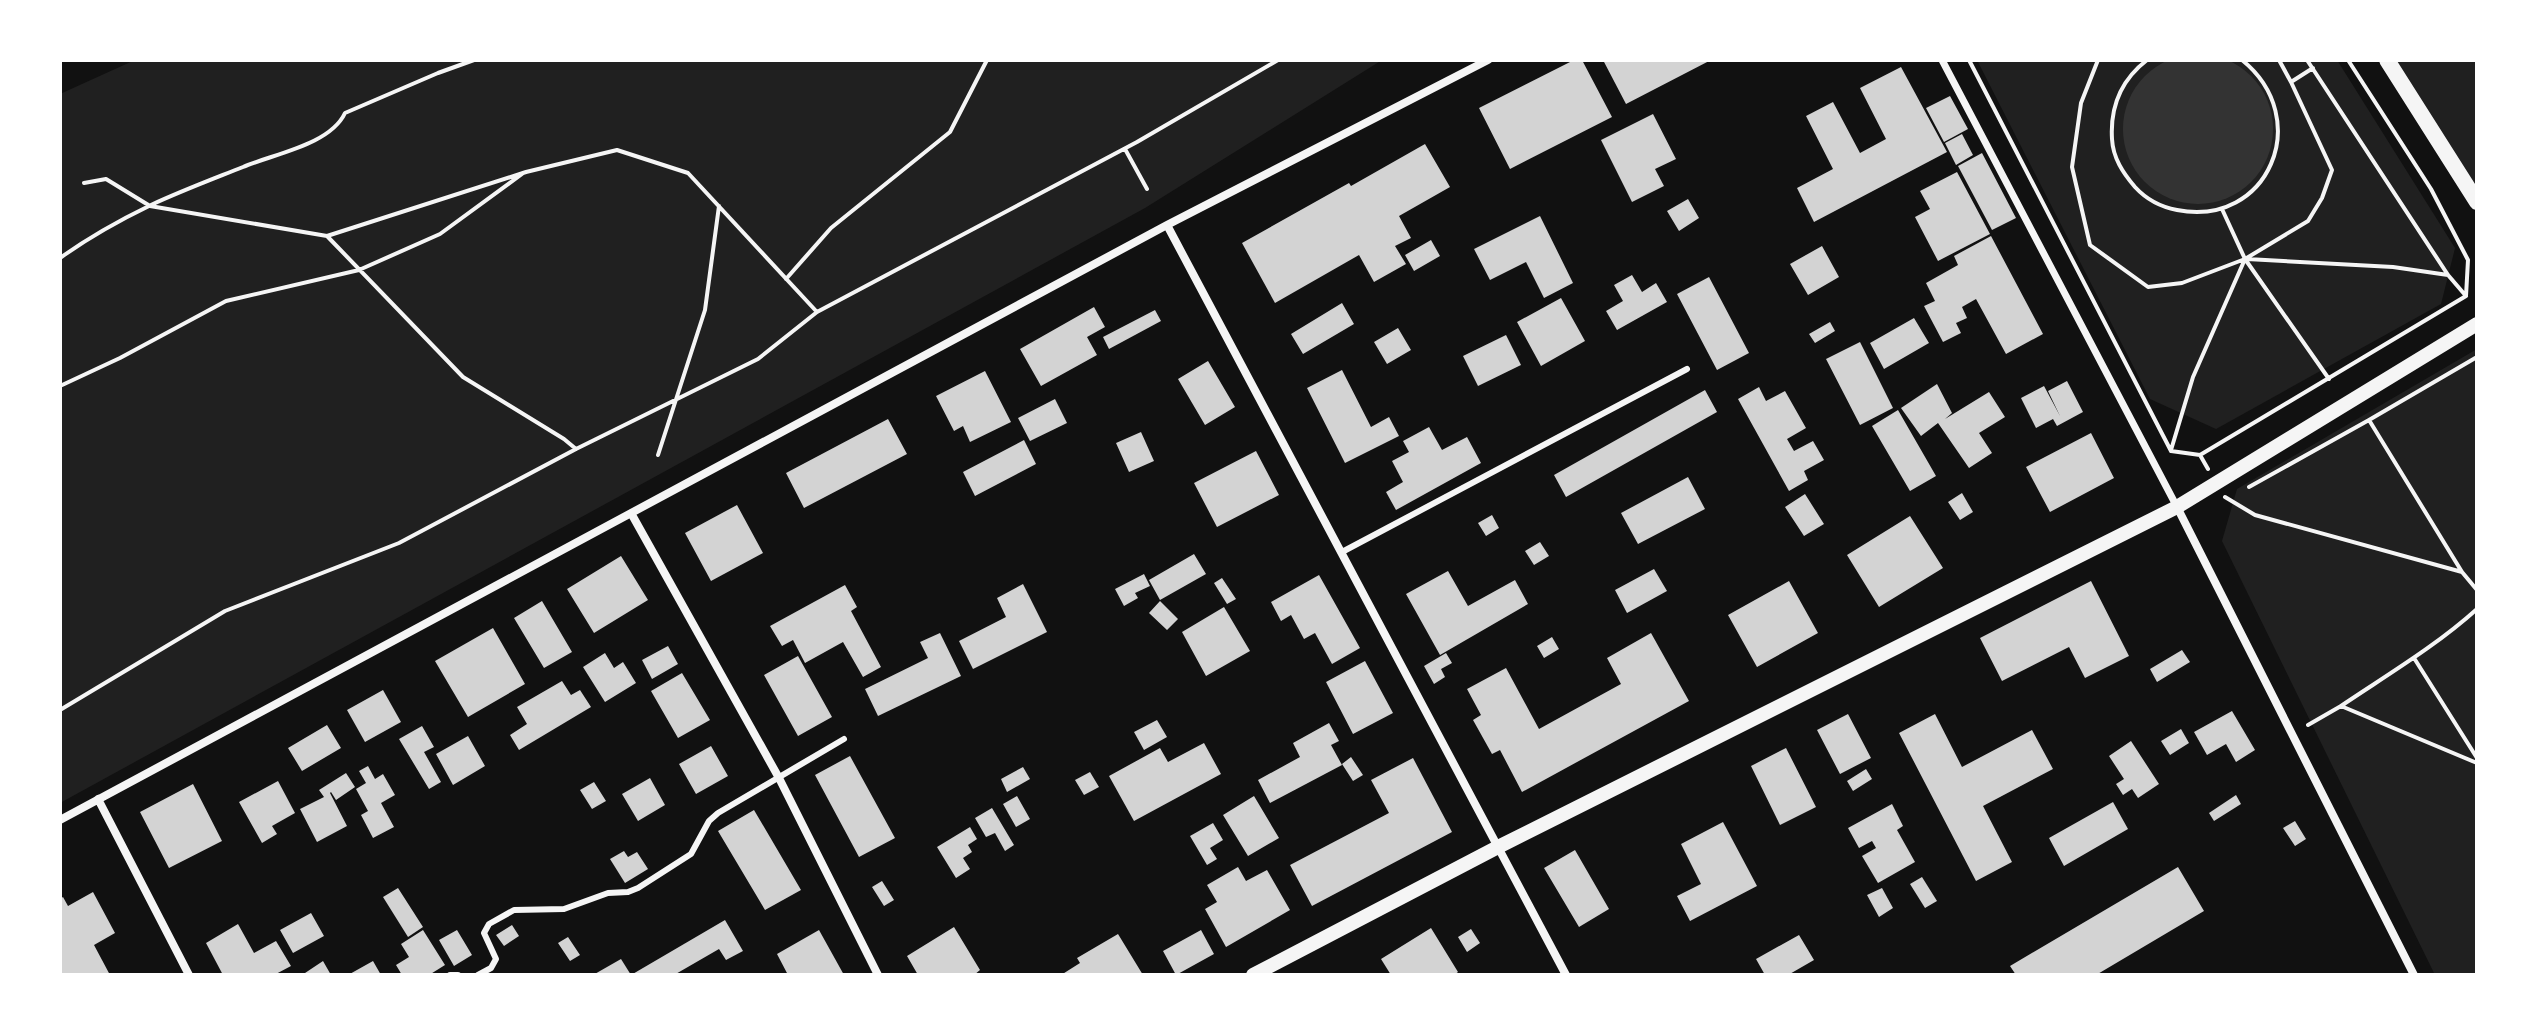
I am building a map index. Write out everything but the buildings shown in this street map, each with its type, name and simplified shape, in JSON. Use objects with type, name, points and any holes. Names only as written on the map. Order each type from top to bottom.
[{"type":"main road","points":[[2387,60],[2477,202]]},
{"type":"street","points":[[60,820],[1167,225],[1488,60]]},
{"type":"street","points":[[1942,60],[2177,507],[2414,975]]},
{"type":"street","points":[[1167,225],[1566,975]]},
{"type":"street","points":[[1253,975],[1498,847],[2177,507],[2477,324]]},
{"type":"street","points":[[631,513],[779,778],[878,975]]},
{"type":"street","points":[[98,799],[189,975]]},
{"type":"lane","points":[[1342,552],[1687,369]]},
{"type":"lane","points":[[478,975],[491,968],[496,959],[484,933],[489,924],[516,909],[564,909],[612,892],[628,892],[638,888],[691,854],[713,816],[844,739]]},
{"type":"lane","points":[[450,975],[458,975]]},
{"type":"path","points":[[60,258],[84,241],[150,206],[291,150],[331,129],[341,122],[345,113],[474,60]]},
{"type":"path","points":[[786,279],[831,228],[950,132],[987,60]]},
{"type":"path","points":[[60,710],[225,611],[399,543],[576,449],[758,359],[817,312],[1124,149],[1278,60]]},
{"type":"path","points":[[1969,60],[2171,451]]},
{"type":"path","points":[[2098,60],[2081,103],[2072,167],[2090,245],[2148,287],[2182,283],[2245,259],[2308,221],[2322,198],[2332,170],[2279,60]]},
{"type":"path","points":[[2147,60],[2133,71],[2118,94],[2111,121],[2113,149],[2124,174],[2143,195],[2167,208],[2194,213],[2222,209],[2246,196],[2265,176],[2276,151],[2279,123],[2272,96],[2257,72],[2242,60]]},
{"type":"path","points":[[2307,60],[2448,275],[2466,296]]},
{"type":"path","points":[[2348,60],[2431,189],[2468,260],[2466,296]]},
{"type":"path","points":[[2291,82],[2313,68]]},
{"type":"path","points":[[1124,149],[1147,189]]},
{"type":"path","points":[[84,183],[106,179],[150,206],[327,236],[526,172],[617,150],[688,173],[817,312]]},
{"type":"path","points":[[60,386],[120,358],[226,301],[359,270],[440,234],[526,172]]},
{"type":"path","points":[[658,455],[705,310],[719,206]]},
{"type":"path","points":[[2222,209],[2245,259],[2329,379]]},
{"type":"path","points":[[327,236],[463,377],[576,449]]},
{"type":"path","points":[[2171,451],[2193,377],[2245,259]]},
{"type":"path","points":[[2245,259],[2393,267],[2448,275]]},
{"type":"path","points":[[2171,451],[2200,455],[2466,296]]},
{"type":"path","points":[[2226,500],[2477,357]]},
{"type":"path","points":[[2369,420],[2462,572],[2477,590]]},
{"type":"path","points":[[2200,455],[2226,500],[2255,515],[2462,572]]},
{"type":"path","points":[[2308,725],[2414,658],[2477,609]]},
{"type":"path","points":[[2414,658],[2477,761]]},
{"type":"path","points":[[2341,706],[2477,761]]},
{"type":"shaded area","points":[[2198,54],[2227,60],[2251,76],[2267,100],[2273,129],[2267,158],[2251,182],[2227,198],[2198,204],[2169,198],[2145,182],[2129,158],[2123,129],[2129,100],[2145,76],[2169,60]]},
{"type":"shaded area","points":[[135,60],[1382,60],[1145,208],[60,803],[60,94]]},
{"type":"shaded area","points":[[1977,60],[2337,60],[2455,248],[2441,304],[2216,429],[2150,399]]},
{"type":"shaded area","points":[[2387,60],[2477,60],[2477,202]]},
{"type":"shaded area","points":[[2477,349],[2477,975],[2435,975],[2222,541],[2237,489]]}]
